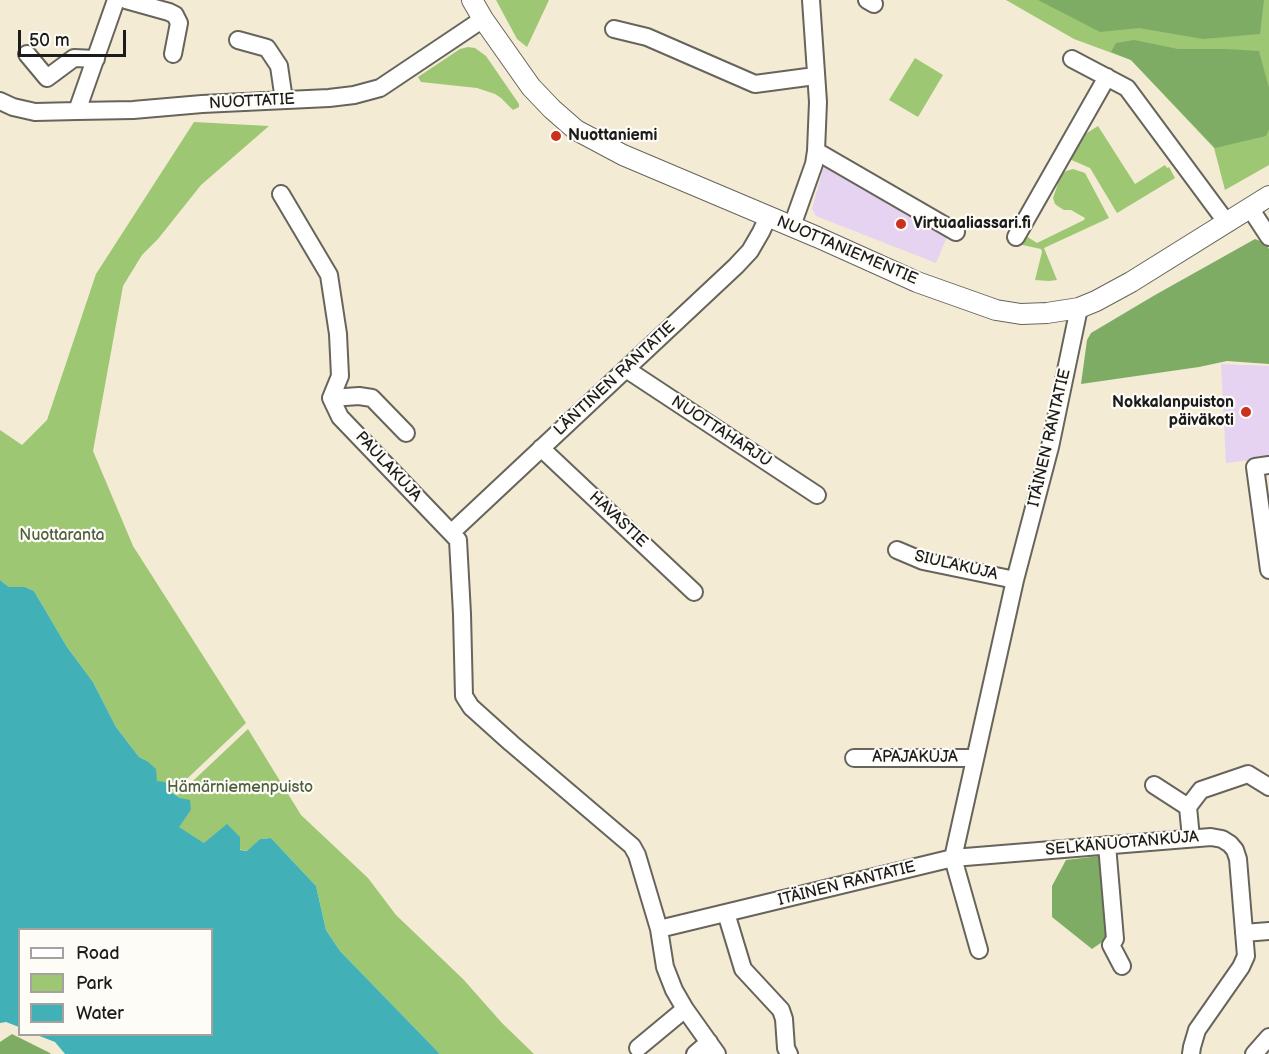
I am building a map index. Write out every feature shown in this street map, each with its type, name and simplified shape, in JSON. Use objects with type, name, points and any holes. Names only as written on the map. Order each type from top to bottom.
[{"type":"main road","name":"NUOTTANIEMENTIE","points":[[472,0],[531,87],[576,130],[623,155],[792,226],[917,282],[996,310],[1021,314],[1047,313],[1079,308],[1096,301],[1131,282],[1269,196]]},
{"type":"street","points":[[77,111],[116,0]]},
{"type":"street","points":[[126,0],[175,15],[179,23],[173,54]]},
{"type":"street","points":[[792,226],[814,164],[816,151],[818,102],[811,0]]},
{"type":"street","name":"NUOTTATIE","points":[[0,101],[35,112],[133,110],[354,96],[380,88],[483,19]]},
{"type":"street","points":[[614,29],[647,37],[754,84],[815,76]]},
{"type":"street","points":[[238,40],[267,48],[279,66],[284,100]]},
{"type":"street","points":[[27,54],[47,78],[74,58],[96,59]]},
{"type":"street","points":[[1072,59],[1127,88],[1215,210],[1227,223]]},
{"type":"street","points":[[1016,237],[1107,77]]},
{"type":"street","points":[[816,151],[956,232]]},
{"type":"street","points":[[281,194],[329,275],[338,334],[340,376],[331,398],[359,396],[372,398],[406,433]]},
{"type":"street","points":[[1250,208],[1269,237]]},
{"type":"street","name":"LÄNTINEN RANTATIE","points":[[452,532],[736,266],[750,251],[768,217]]},
{"type":"street","name":"ITÄINEN RANTATIE","points":[[659,929],[953,858],[1015,580],[1050,447],[1079,308]]},
{"type":"street","name":"NUOTTAHARJU","points":[[626,369],[817,495]]},
{"type":"street","name":"PAULAKUJA","points":[[331,398],[340,417],[443,526],[452,532]]},
{"type":"street","name":"HAVASTIE","points":[[541,448],[694,592]]},
{"type":"street","points":[[1269,465],[1255,466],[1269,570]]},
{"type":"street","points":[[452,532],[458,540],[464,696],[471,707],[503,736],[632,846],[641,866],[659,929],[668,976],[685,1009],[713,1048],[695,1054]]},
{"type":"street","name":"SIULAKUJA","points":[[897,550],[923,561],[1015,580]]},
{"type":"street","name":"APAJAKUJA","points":[[854,758],[975,758]]},
{"type":"street","points":[[1191,838],[1188,807],[1201,790],[1248,774],[1269,787]]},
{"type":"street","points":[[1154,785],[1188,807]]},
{"type":"street","name":"SELKÄNUOTANKUJA","points":[[953,858],[1191,838],[1211,837],[1222,839],[1230,844],[1238,859],[1246,956],[1197,1030],[1191,1054]]},
{"type":"street","points":[[1107,845],[1115,939],[1111,945],[1122,966]]},
{"type":"street","points":[[953,858],[979,950]]},
{"type":"street","points":[[726,913],[743,969],[781,1010],[784,1019],[786,1048],[789,1054]]},
{"type":"street","points":[[1244,933],[1269,931]]},
{"type":"street","points":[[638,1048],[685,1009]]},
{"type":"street","points":[[1254,1054],[1269,1036]]},
{"type":"shaded area","points":[[828,151],[953,223],[936,263],[816,216],[812,209]]},
{"type":"shaded area","name":"Nokkalanpuiston päiväkoti","points":[[1221,364],[1269,366],[1269,458],[1226,463]]},
{"type":"green space","points":[[496,0],[549,0],[527,47],[517,39]]},
{"type":"green space","points":[[1006,0],[1269,0],[1269,165],[1225,190],[1214,148],[1131,60],[1074,39]]},
{"type":"green space","points":[[1038,0],[1264,0],[1260,34],[1203,39],[1139,28],[1100,32]]},
{"type":"green space","points":[[1134,40],[1178,49],[1259,51],[1269,88],[1269,129],[1266,136],[1215,148],[1131,60],[1111,52],[1116,43]]},
{"type":"green space","points":[[475,48],[486,56],[519,107],[513,110],[495,94],[477,88],[421,82],[418,77],[460,49]]},
{"type":"green space","points":[[915,58],[943,75],[918,117],[889,100]]},
{"type":"green space","name":"Nuottaranta","points":[[194,122],[269,126],[201,185],[158,239],[142,255],[123,286],[93,451],[133,546],[246,723],[174,791],[175,794],[178,795],[248,729],[301,815],[368,878],[396,915],[463,979],[502,1023],[534,1054],[440,1054],[340,951],[326,930],[316,886],[271,838],[260,839],[248,851],[204,843],[178,827],[191,810],[180,798],[157,781],[147,761],[139,757],[116,727],[93,682],[67,647],[34,591],[25,587],[9,587],[0,580],[0,430],[22,445],[47,420],[96,274]]},
{"type":"green space","points":[[1098,126],[1135,184],[1165,165],[1169,167],[1175,178],[1117,213],[1090,168],[1067,158],[1076,140]]},
{"type":"green space","points":[[1073,169],[1085,173],[1109,218],[1044,248],[1057,280],[1035,280],[1041,249],[1018,244],[1023,234],[1037,243],[1084,220],[1085,218],[1071,210],[1059,207],[1053,198],[1061,175]]},
{"type":"green space","points":[[1255,239],[1265,243],[1269,249],[1269,364],[1227,361],[1081,384],[1087,340],[1091,333]]},
{"type":"green space","points":[[1100,856],[1108,894],[1111,936],[1092,949],[1052,917],[1052,886],[1066,860]]},
{"type":"green space","points":[[12,1034],[51,1054],[0,1054],[0,1042]]},
{"type":"water","points":[[0,580],[9,587],[25,587],[34,591],[67,647],[93,682],[116,727],[139,757],[156,769],[157,781],[165,782],[169,791],[180,798],[190,800],[191,810],[179,827],[204,843],[227,824],[240,837],[240,850],[247,851],[260,839],[271,838],[316,886],[326,930],[340,951],[440,1054],[65,1054],[55,1042],[40,1036],[213,1036],[213,928],[18,928],[18,1027],[6,1022],[0,1023]]},
{"type":"place","name":"Nuottaniemi","points":[[556,136]]},
{"type":"place","name":"Virtuaaliassari.fi","points":[[901,224]]},
{"type":"place","name":"Nokkalanpuiston päiväkoti","points":[[1246,412]]},
{"type":"park label","name":"Hämärniemenpuisto","points":[[240,788]]}]
